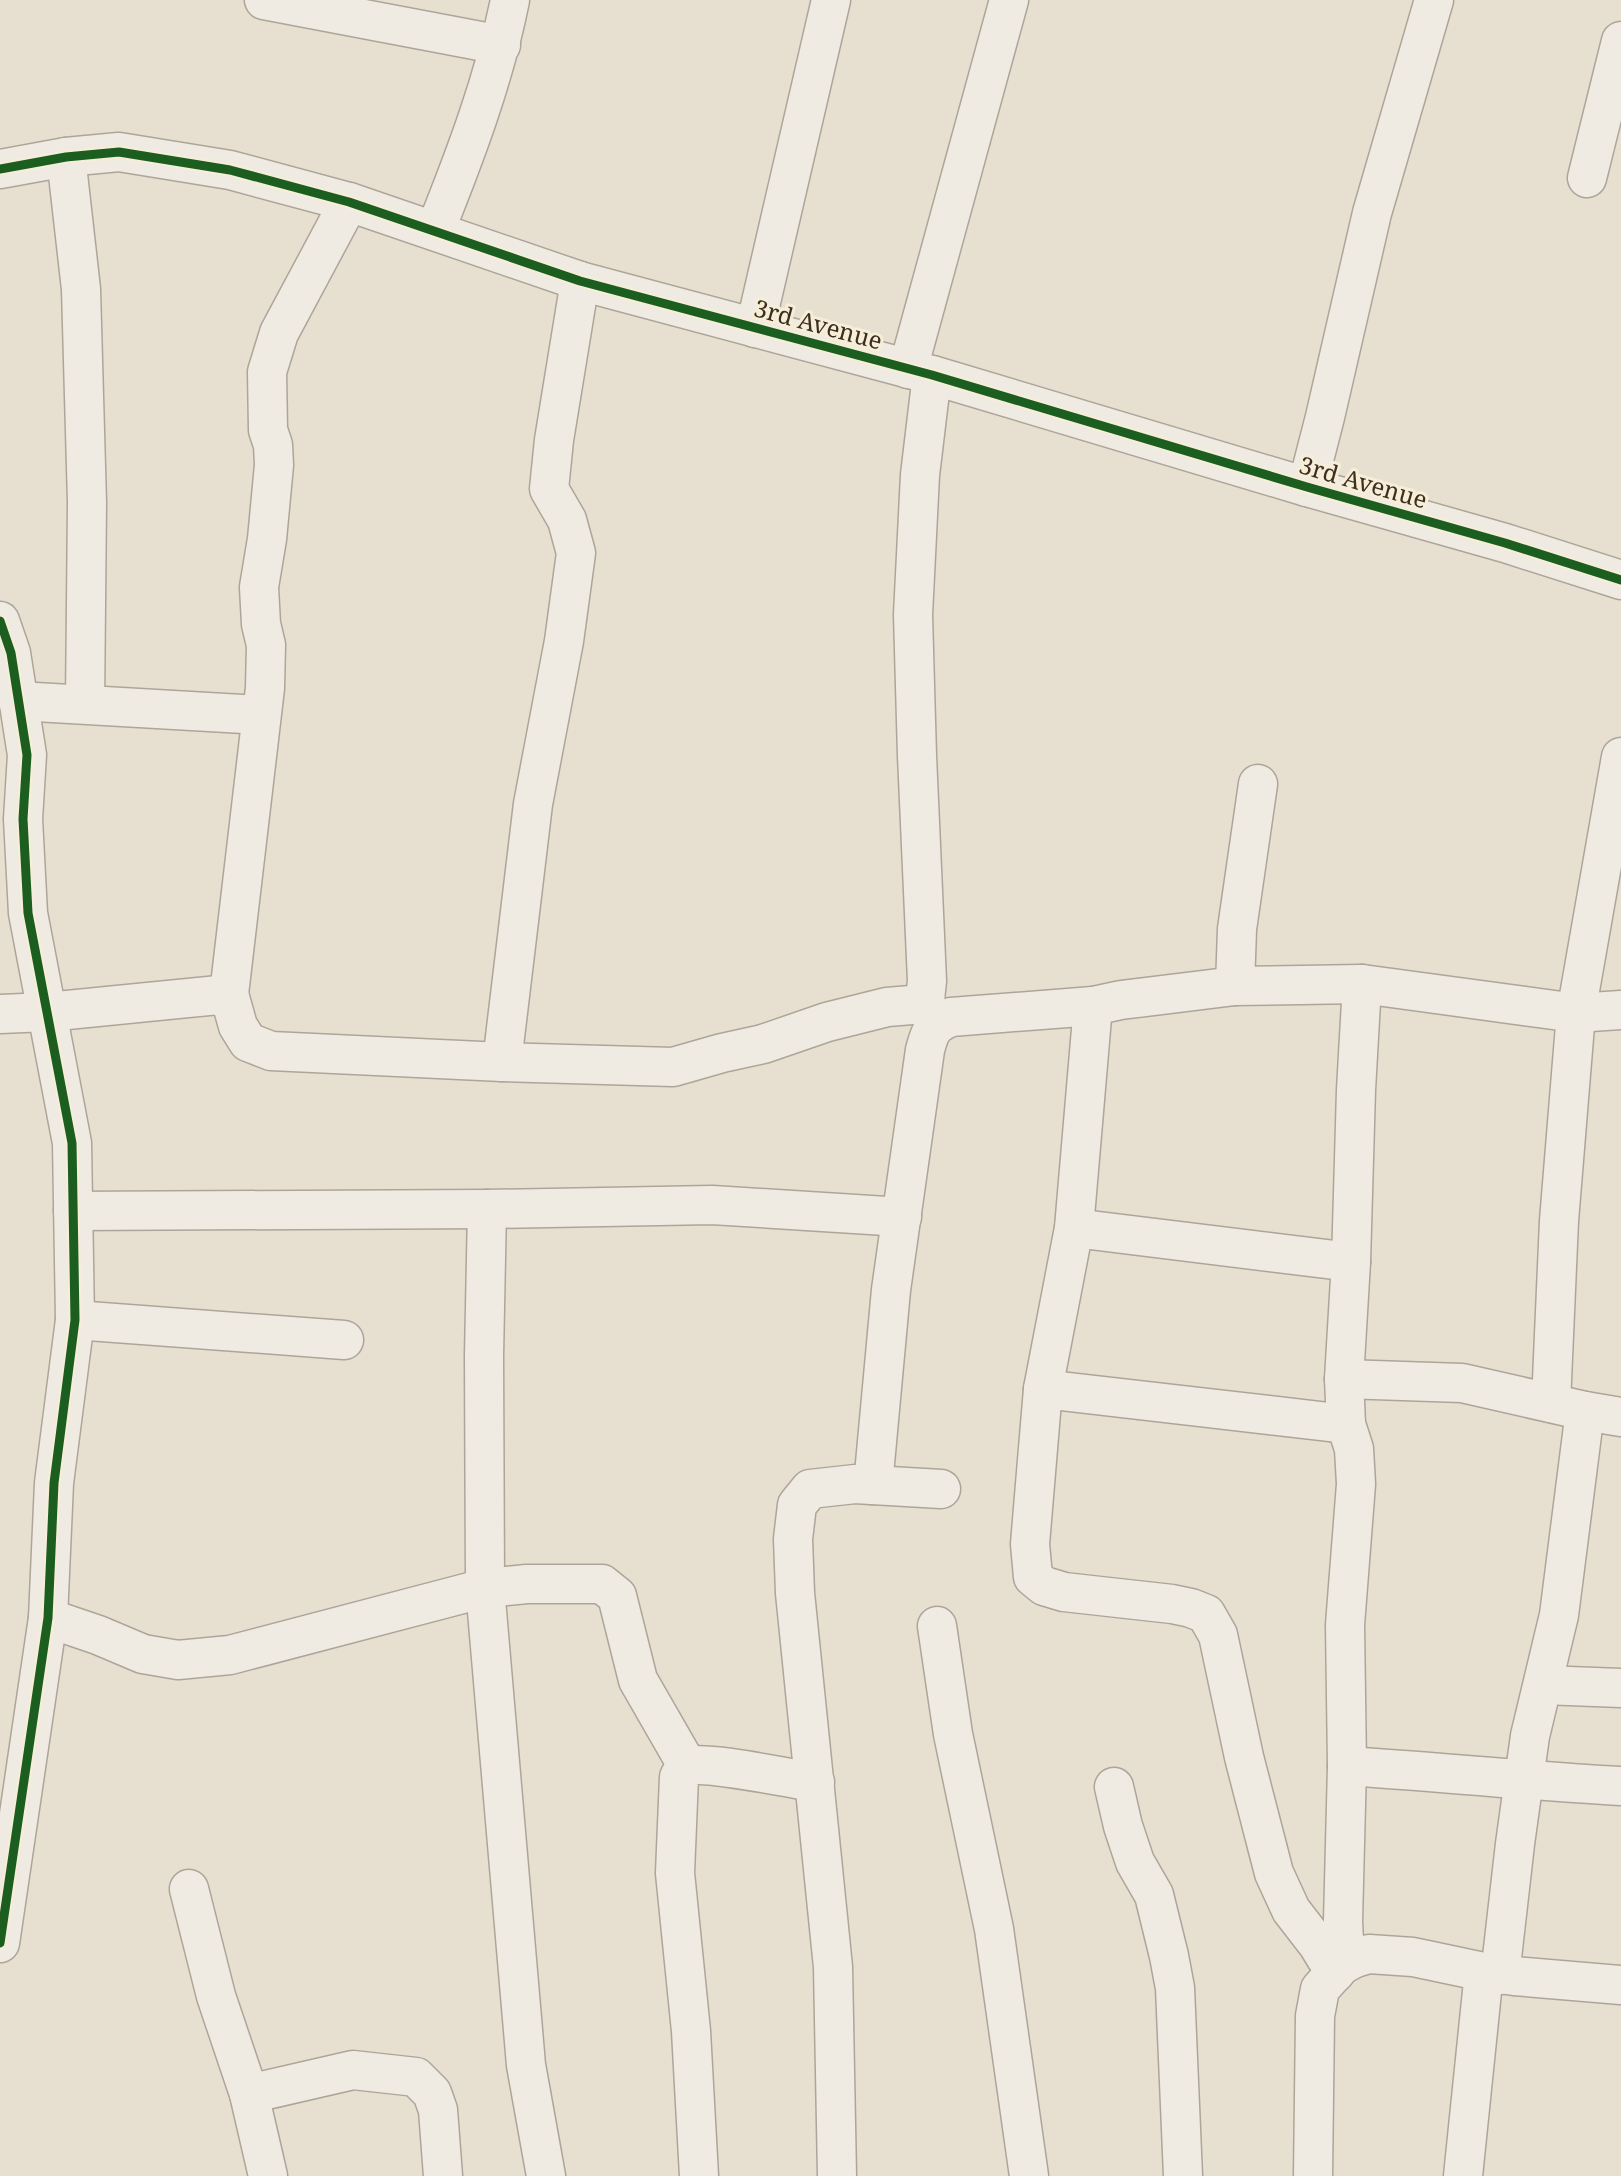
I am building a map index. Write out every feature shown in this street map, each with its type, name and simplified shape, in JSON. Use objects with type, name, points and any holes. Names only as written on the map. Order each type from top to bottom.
[{"type":"street","points":[[264,0],[501,45]]},
{"type":"street","points":[[435,231],[465,157],[501,45],[510,0]]},
{"type":"street","points":[[755,328],[831,0]]},
{"type":"street","points":[[873,1485],[891,1290],[931,1013],[927,981],[913,615],[920,475],[920,372],[1009,0]]},
{"type":"street","points":[[1307,487],[1372,213],[1434,0]]},
{"type":"street","points":[[1587,178],[1621,41]]},
{"type":"street","name":"3rd Avenue","points":[[0,169],[66,157],[119,152],[230,170],[349,202],[580,281],[920,372],[1505,543],[1621,580]]},
{"type":"street","points":[[66,157],[81,289],[87,503],[85,704]]},
{"type":"street","points":[[349,202],[279,333],[267,372],[268,430],[273,445],[274,465],[259,587],[261,624],[266,645],[261,715],[229,994],[238,1026],[248,1042],[271,1051],[673,1067],[763,1044],[827,1022],[887,1007],[951,1017],[1093,1006],[1235,986],[1362,984],[1576,1013],[1621,1010]]},
{"type":"street","points":[[502,1062],[533,804],[564,641],[576,553],[567,520],[549,489],[554,440],[580,281]]},
{"type":"street","points":[[0,621],[11,653],[27,755],[23,819],[12,846],[28,913],[72,1143],[75,1320],[54,1483],[48,1618],[0,1943]]},
{"type":"street","points":[[18,701],[261,715]]},
{"type":"street","points":[[1464,2176],[1492,1973],[1530,1737],[1559,1615],[1586,1410],[1559,1221],[1576,1013],[1621,757]]},
{"type":"street","points":[[1235,986],[1237,929],[1258,784]]},
{"type":"street","points":[[1345,1965],[1345,1625],[1356,1484],[1354,1449],[1346,1424],[1345,1379],[1362,984]]},
{"type":"street","points":[[0,1014],[229,994]]},
{"type":"street","points":[[1093,1006],[1074,1228],[1043,1390],[1030,1544],[1033,1577],[1044,1586],[1064,1592],[1172,1604],[1206,1614],[1218,1635],[1244,1757],[1274,1872],[1291,1910],[1318,1945],[1345,1965]]},
{"type":"street","points":[[73,1211],[712,1205],[902,1217]]},
{"type":"street","points":[[487,1209],[484,1356],[485,1588],[526,2065],[546,2176]]},
{"type":"street","points":[[1074,1228],[1351,1262]]},
{"type":"street","points":[[75,1320],[344,1340]]},
{"type":"street","points":[[1345,1379],[1462,1383],[1586,1410]]},
{"type":"street","points":[[1043,1390],[1346,1424]]},
{"type":"street","points":[[837,2176],[833,1967],[795,1593],[793,1539],[797,1505],[810,1489],[855,1484],[941,1489]]},
{"type":"street","points":[[48,1618],[143,1654],[178,1660],[230,1655],[485,1588],[527,1584],[602,1584],[617,1595],[638,1680],[688,1767]]},
{"type":"street","points":[[937,1626],[953,1734],[994,1929],[1029,2176]]},
{"type":"street","points":[[1543,1685],[1621,1688]]},
{"type":"street","points":[[699,2176],[691,2031],[675,1873],[680,1777],[682,1771],[688,1767],[708,1766],[815,1783]]},
{"type":"street","points":[[1347,1766],[1621,1786]]},
{"type":"street","points":[[1114,1787],[1135,1862],[1154,1895],[1173,1977],[1184,2176]]},
{"type":"street","points":[[190,1889],[216,1996],[249,2094],[268,2176]]},
{"type":"street","points":[[1313,2176],[1315,2016],[1320,1989],[1345,1965],[1369,1954],[1413,1956],[1492,1973],[1621,1984]]},
{"type":"street","points":[[249,2094],[353,2070],[416,2077],[432,2093],[438,2110],[443,2176]]},
{"type":"cycle path","points":[[0,169],[66,157],[119,152],[230,170],[349,202],[580,281],[932,375],[1505,543],[1621,580]]},
{"type":"cycle path","points":[[0,621],[11,653],[27,755],[23,819],[28,913],[72,1143],[75,1320],[54,1483],[48,1618],[0,1943]]}]
